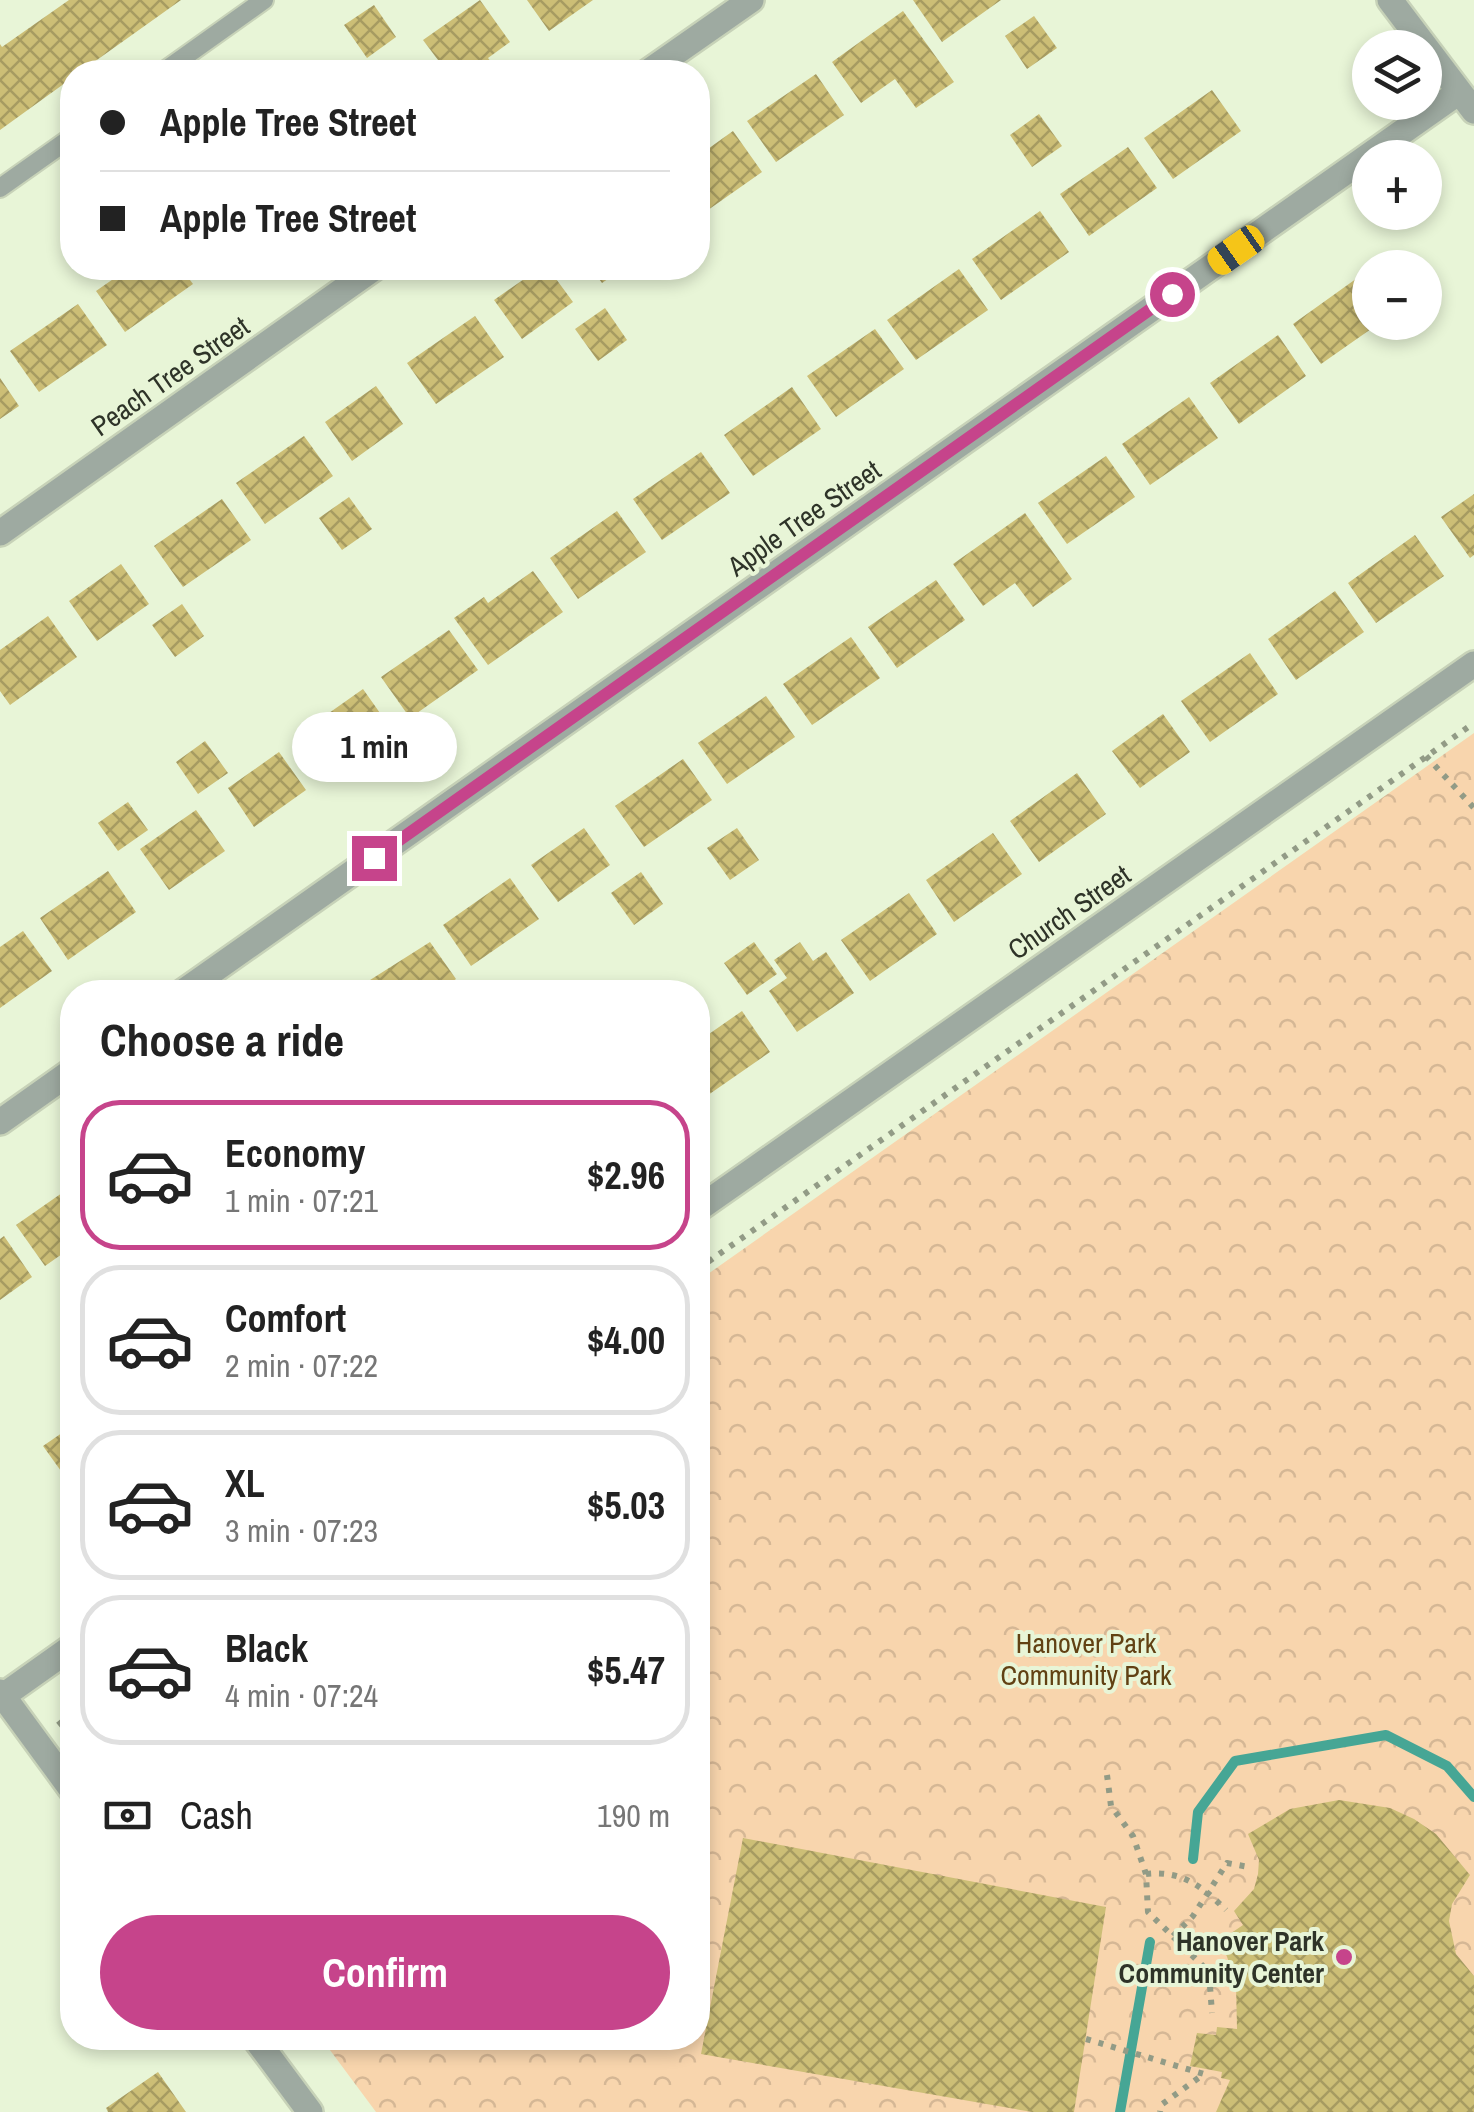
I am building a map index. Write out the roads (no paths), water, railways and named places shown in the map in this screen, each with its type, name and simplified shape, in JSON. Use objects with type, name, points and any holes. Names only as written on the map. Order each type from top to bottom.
[{"type":"street","points":[[665,60],[750,0]]},
{"type":"street","points":[[1390,0],[1467,101]]},
{"type":"street","name":"Apple Tree Street","points":[[200,980],[1467,101]]},
{"type":"street","name":"Peach Tree Street","points":[[0,533],[357,280]]},
{"type":"street","name":"Church Street","points":[[710,1201],[1474,664]]},
{"type":"street","points":[[0,1122],[60,1079]]},
{"type":"street","points":[[60,1656],[1,1695],[60,1774]]},
{"type":"street","points":[[264,2050],[310,2112]]},
{"type":"lane","points":[[180,60],[264,0]]},
{"type":"lane","points":[[0,188],[60,145]]},
{"type":"waterway","points":[[1193,1859],[1198,1812],[1235,1761],[1386,1735],[1447,1766],[1474,1797]]},
{"type":"waterway","points":[[1120,2112],[1150,1942]]},
{"type":"place","name":"Hanover Park Community Center","points":[[1344,1957]]},
{"type":"park label","name":"Hanover Park Community Park","points":[[1086,1659]]}]
